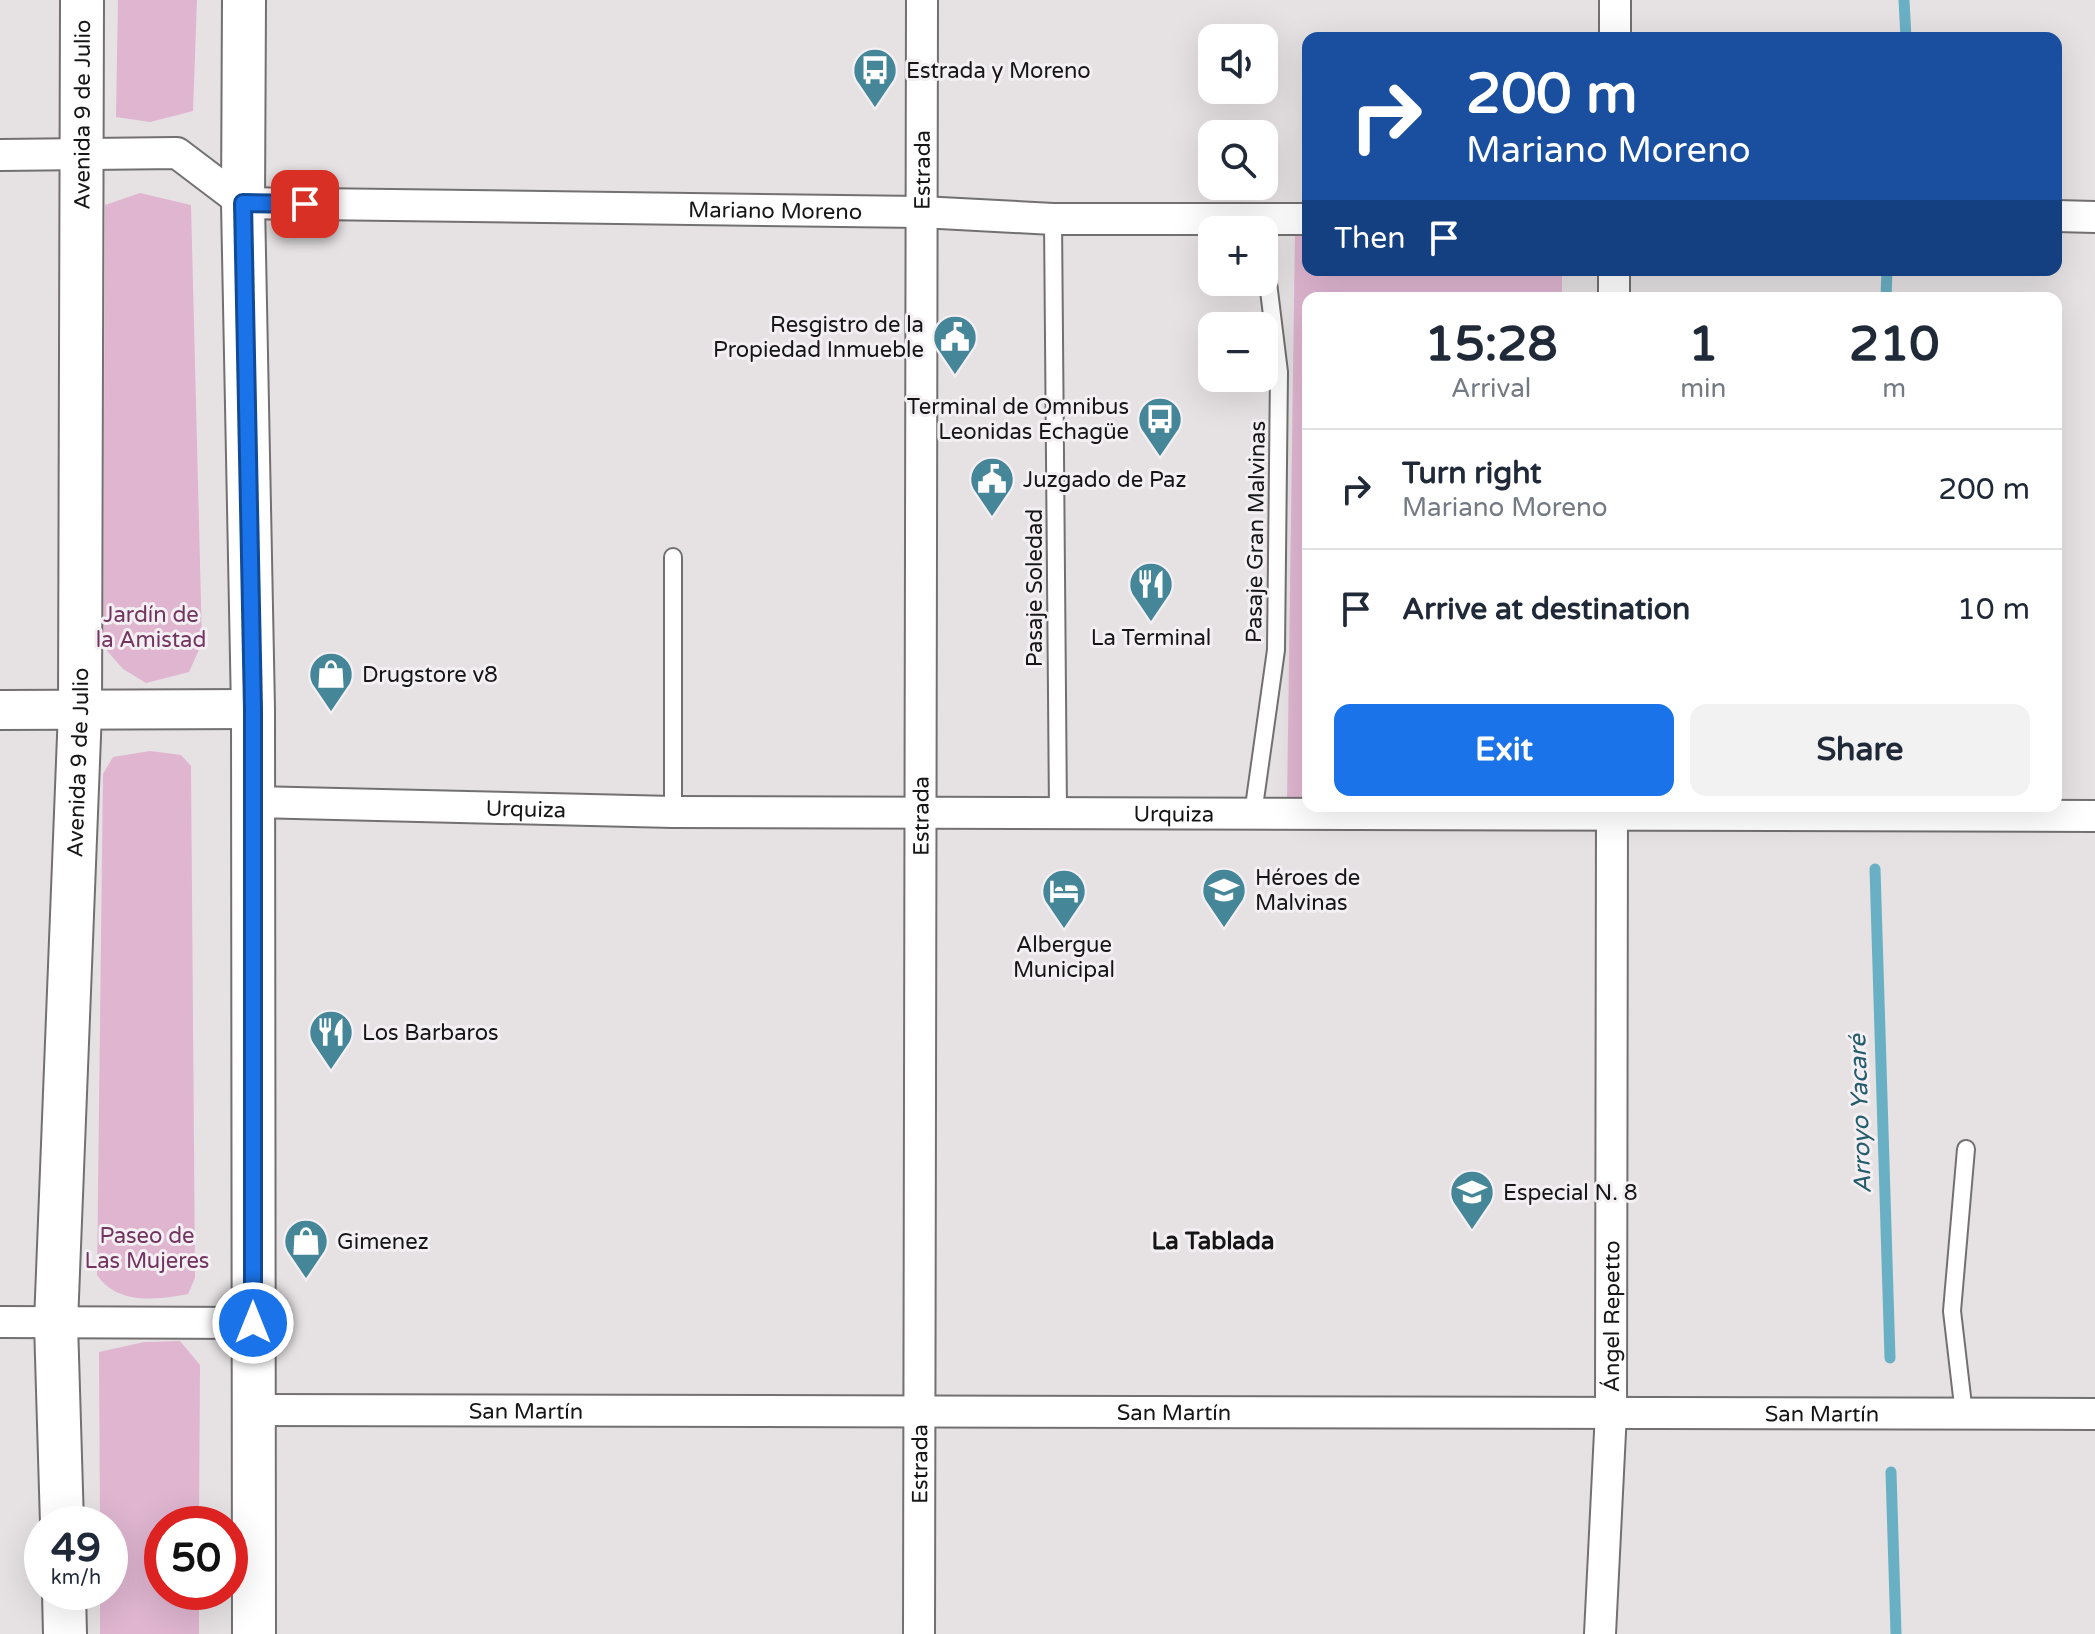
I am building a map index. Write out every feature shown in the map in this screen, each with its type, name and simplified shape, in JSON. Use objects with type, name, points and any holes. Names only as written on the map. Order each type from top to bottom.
[{"type":"main road","name":"Avenida 9 de Julio","points":[[61,1506],[56,1323],[80,711],[82,0]]},
{"type":"main road","points":[[244,0],[243,203],[253,709],[254,1634]]},
{"type":"main road","points":[[64,1610],[65,1634]]},
{"type":"street","name":"Estrada","points":[[919,1634],[922,0]]},
{"type":"street","points":[[1615,0],[1615,32]]},
{"type":"street","points":[[0,155],[177,153],[243,203]]},
{"type":"street","name":"Mariano Moreno","points":[[243,203],[921,212],[1198,222]]},
{"type":"street","points":[[2062,216],[2095,217]]},
{"type":"street","name":"Mariano Moreno","points":[[1278,222],[1302,220]]},
{"type":"street","points":[[0,710],[253,709]]},
{"type":"street","name":"Urquiza","points":[[252,802],[673,812],[1432,812]]},
{"type":"street","name":"Ángel Repetto","points":[[1600,1634],[1611,1412],[1612,812]]},
{"type":"street","name":"Urquiza","points":[[1773,812],[2095,816]]},
{"type":"street","points":[[0,1322],[176,1320],[253,1323]]},
{"type":"street","name":"San Martín","points":[[254,1410],[2095,1414]]},
{"type":"lane","name":"Pasaje Soledad","points":[[1053,219],[1058,813]]},
{"type":"lane","name":"Pasaje Gran Malvinas","points":[[1253,814],[1276,650],[1279,372],[1270,296]]},
{"type":"lane","points":[[673,557],[673,812]]},
{"type":"lane","points":[[1964,1414],[1952,1311],[1966,1149]]},
{"type":"green space","points":[[118,0],[197,0],[193,111],[150,122],[116,117]]},
{"type":"green space","name":"Jardín de la Amistad","points":[[140,193],[191,205],[202,643],[189,672],[146,683],[123,669],[103,646],[105,205]]},
{"type":"green space","points":[[1295,232],[1302,233],[1302,276],[1562,276],[1562,292],[1302,292],[1302,803],[1287,803]]},
{"type":"green space","name":"Paseo de Las Mujeres","points":[[150,751],[181,755],[191,766],[195,1278],[188,1294],[150,1299],[126,1296],[106,1285],[97,1275],[103,774],[113,757]]},
{"type":"green space","points":[[180,1341],[200,1365],[199,1506],[144,1506],[144,1610],[199,1610],[199,1634],[100,1634],[100,1610],[128,1610],[128,1506],[100,1506],[99,1352],[144,1342]]},
{"type":"waterway","name":"Arroyo Yacaré","points":[[1904,0],[1906,32]]},
{"type":"waterway","name":"Arroyo Yacaré","points":[[1886,292],[1887,276]]},
{"type":"waterway","name":"Arroyo Yacaré","points":[[1875,869],[1890,1358]]},
{"type":"waterway","name":"Arroyo Yacaré","points":[[1891,1472],[1896,1634]]},
{"type":"place","name":"Estrada y Moreno","points":[[875,109]]},
{"type":"place","name":"Resgistro de la Propiedad Inmueble","points":[[955,376]]},
{"type":"place","name":"Terminal de Omnibus Leonidas Echagüe","points":[[1160,458]]},
{"type":"place","name":"Juzgado de Paz","points":[[992,518]]},
{"type":"place","name":"La Terminal","points":[[1151,623]]},
{"type":"place","name":"Drugstore v8","points":[[331,713]]},
{"type":"place","name":"Héroes de Malvinas","points":[[1224,929]]},
{"type":"place","name":"Albergue Municipal","points":[[1064,930]]},
{"type":"place","name":"Los Barbaros","points":[[331,1071]]},
{"type":"place","name":"Especial N. 8","points":[[1472,1231]]},
{"type":"place","name":"Gimenez","points":[[306,1280]]},
{"type":"district","name":"La Tablada","points":[[1213,1241]]},
{"type":"route","points":[[253,1323],[253,709],[243,203],[305,204]]}]
